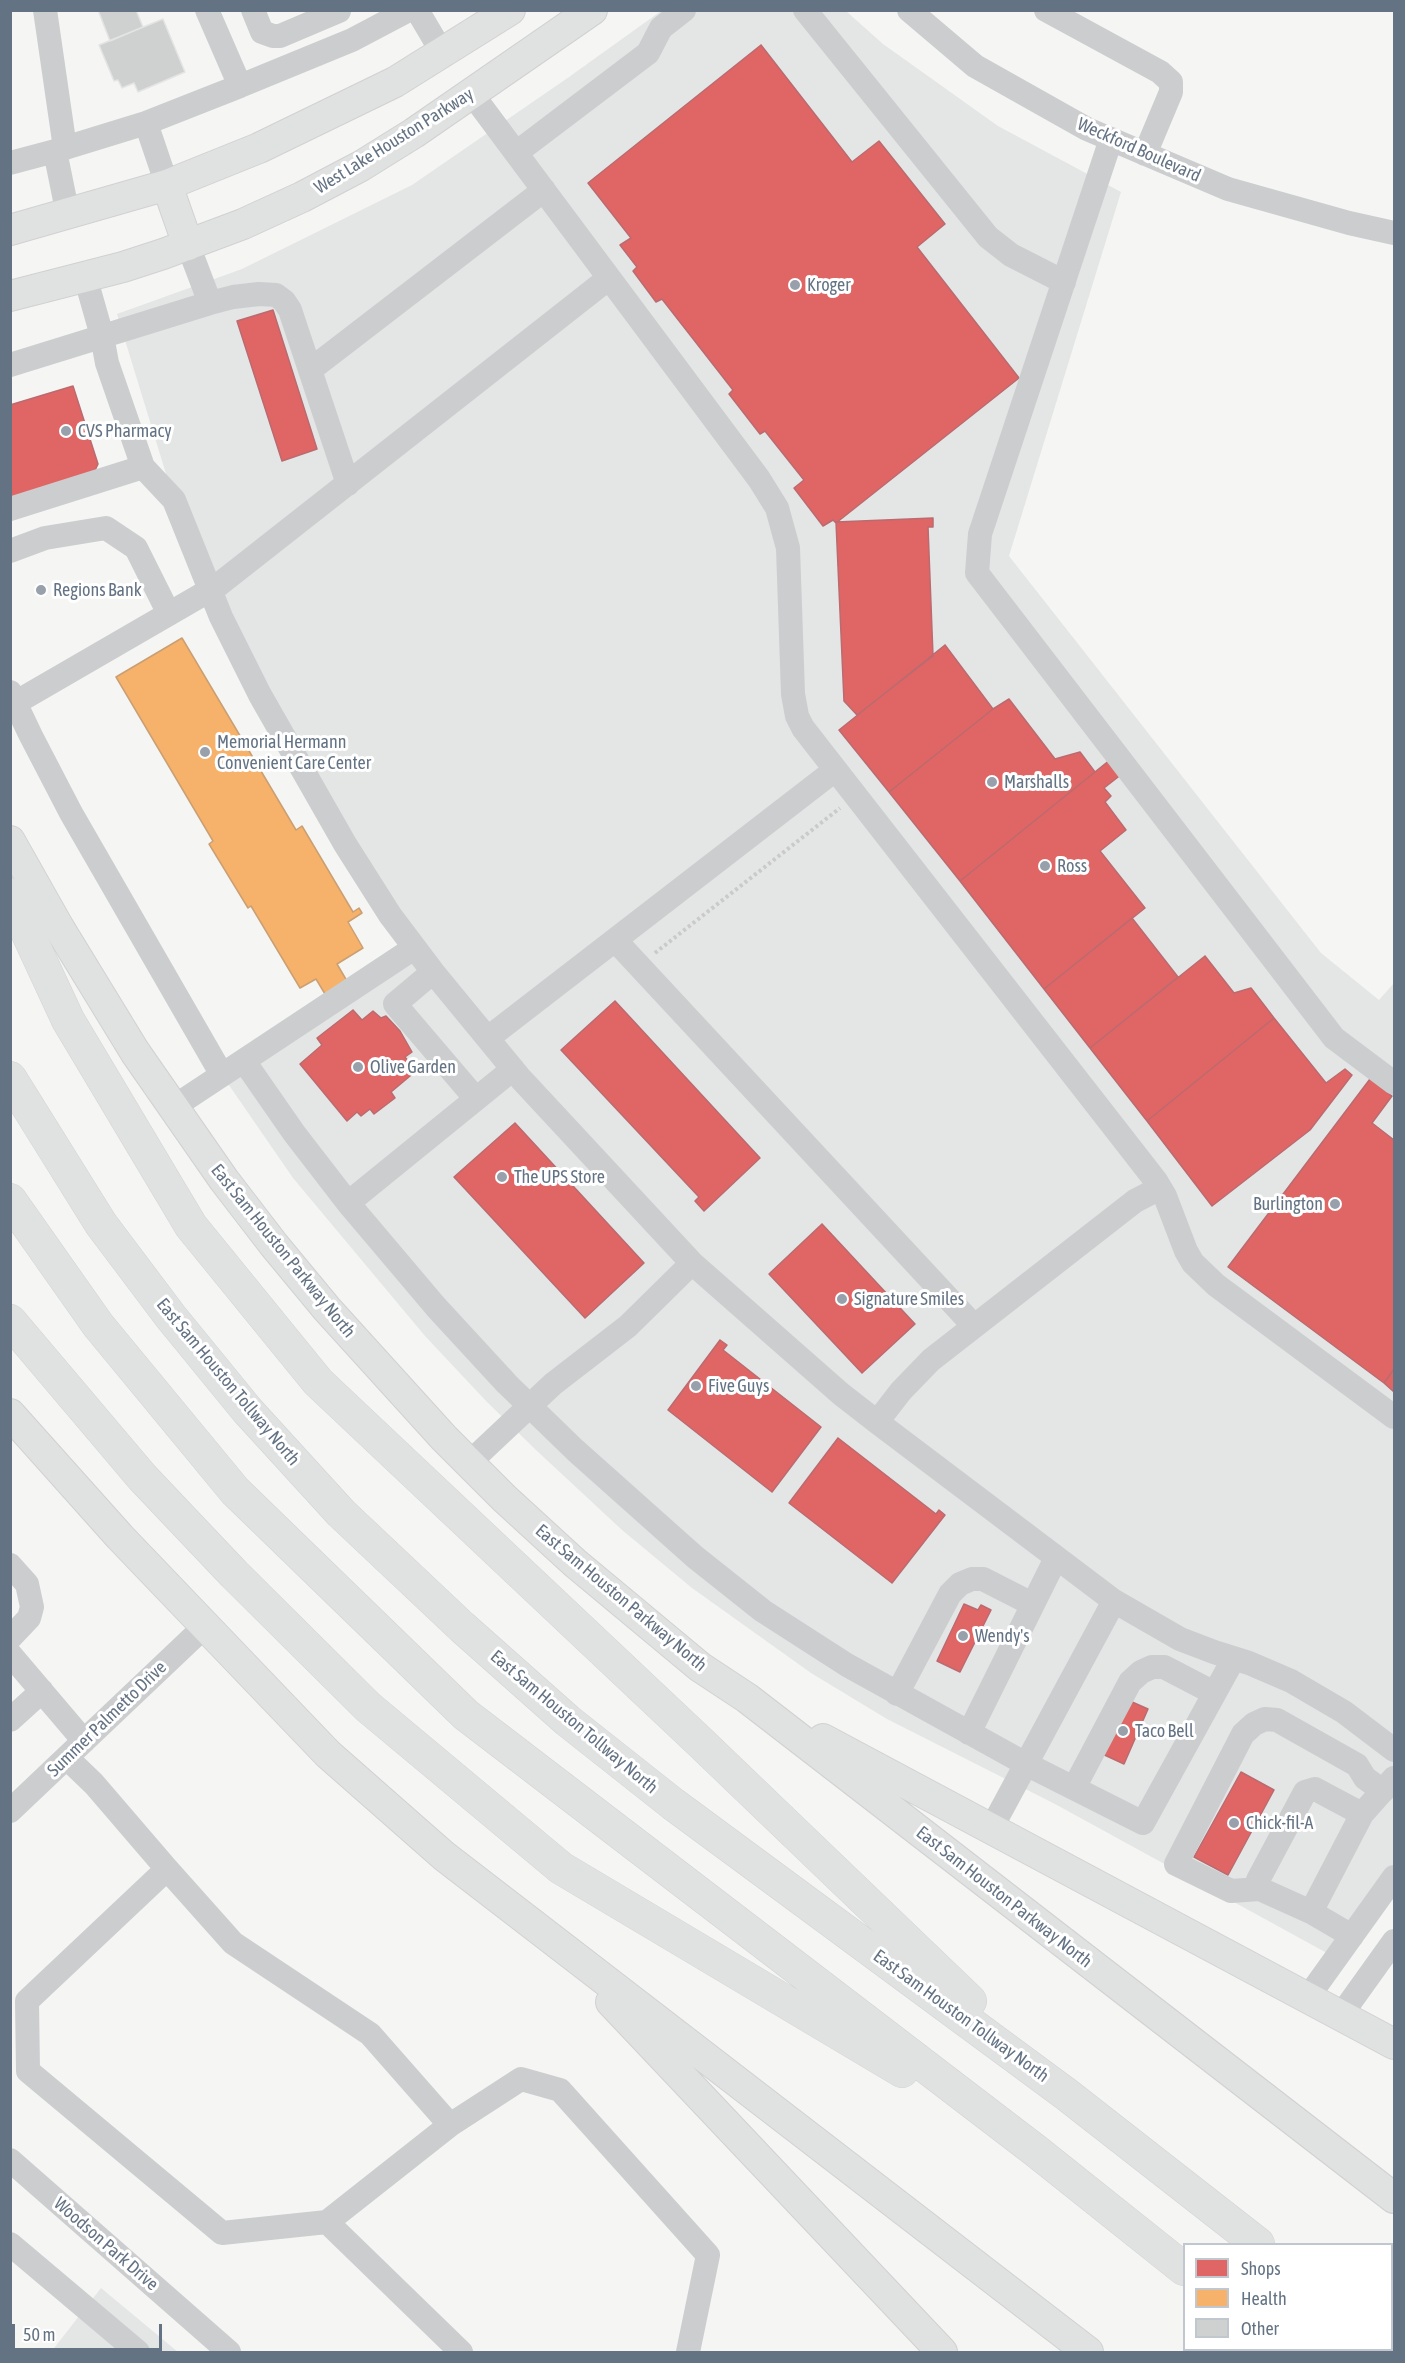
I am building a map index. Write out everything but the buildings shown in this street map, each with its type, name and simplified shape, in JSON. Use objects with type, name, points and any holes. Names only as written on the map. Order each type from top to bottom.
[{"type":"highway","points":[[10,895],[68,1020],[191,1226],[318,1382],[700,1742],[1066,2094]]},
{"type":"highway","name":"East Sam Houston Tollway North","points":[[10,1078],[101,1224],[171,1317],[247,1410],[341,1513],[462,1627],[568,1721],[682,1811],[1066,2094],[1256,2243]]},
{"type":"highway","points":[[10,1200],[98,1325],[235,1491],[466,1715],[1036,2151],[1183,2267]]},
{"type":"highway","points":[[10,1322],[142,1477],[234,1574],[369,1707],[561,1868],[1036,2151]]},
{"type":"main road","points":[[11,229],[167,185],[216,166],[309,125],[395,82],[510,10]]},
{"type":"main road","name":"West Lake Houston Parkway","points":[[10,296],[123,267],[188,245],[243,224],[302,197],[361,166],[472,94],[592,10]]},
{"type":"main road","points":[[443,54],[472,94]]},
{"type":"main road","points":[[167,185],[188,245]]},
{"type":"main road","name":"East Sam Houston Parkway North","points":[[10,841],[86,973],[172,1108],[274,1245],[382,1371],[469,1463],[543,1534],[644,1622],[700,1666],[747,1698],[1395,2198]]},
{"type":"main road","points":[[10,1414],[204,1627],[328,1754],[444,1856],[1088,2352]]},
{"type":"main road","points":[[747,1698],[1395,2044]]},
{"type":"main road","points":[[548,1934],[942,2352]]},
{"type":"street","points":[[45,10],[68,214]]},
{"type":"street","points":[[207,10],[240,86]]},
{"type":"street","points":[[10,163],[146,123],[352,40],[409,10]]},
{"type":"street","points":[[417,10],[443,54]]},
{"type":"street","points":[[516,153],[648,53],[661,28],[684,10]]},
{"type":"street","points":[[805,10],[987,237],[1011,255],[1064,282]]},
{"type":"street","name":"Weckford Boulevard","points":[[909,10],[935,19],[975,66],[1088,129],[1228,189],[1349,223],[1395,233]]},
{"type":"street","points":[[1046,10],[1160,72],[1171,82],[1171,92],[1145,154]]},
{"type":"street","points":[[254,11],[262,32],[280,36],[339,11],[352,40]]},
{"type":"street","points":[[472,94],[759,479],[777,508],[788,548],[795,706],[802,728],[1160,1188],[1186,1251],[1203,1274],[1395,1417]]},
{"type":"street","points":[[146,123],[167,185]]},
{"type":"street","points":[[1112,139],[981,534],[977,573],[1334,1038],[1395,1083]]},
{"type":"street","points":[[310,370],[544,190]]},
{"type":"street","points":[[188,245],[210,303]]},
{"type":"street","points":[[85,276],[107,363],[143,467],[174,500],[210,591],[242,660],[296,760],[345,844],[414,948],[513,1069],[574,1138],[692,1263],[841,1394],[1056,1558],[1114,1600],[1180,1639],[1291,1680],[1318,1695],[1395,1750]]},
{"type":"street","points":[[222,1075],[70,813],[13,697],[210,591],[609,278]]},
{"type":"street","points":[[10,365],[210,303],[250,294],[273,294],[280,297],[290,310],[348,484]]},
{"type":"street","points":[[10,509],[143,467]]},
{"type":"street","points":[[10,551],[45,538],[106,528],[136,548],[169,614]]},
{"type":"street","points":[[488,1038],[835,770]]},
{"type":"street","points":[[615,940],[974,1326]]},
{"type":"street","points":[[172,1108],[414,948]]},
{"type":"street","points":[[433,972],[395,1004],[476,1099]]},
{"type":"street","points":[[244,1060],[294,1133],[348,1203],[436,1307],[529,1406],[654,1522],[736,1590],[819,1648],[897,1694],[1026,1764],[1143,1823],[1234,1658]]},
{"type":"street","points":[[348,1203],[513,1069]]},
{"type":"street","points":[[877,1422],[931,1360],[1135,1201],[1160,1188]]},
{"type":"street","points":[[469,1463],[570,1369],[628,1326],[692,1263]]},
{"type":"street","points":[[969,1733],[1056,1558]]},
{"type":"street","points":[[10,1565],[27,1584],[32,1607],[29,1618],[10,1638]]},
{"type":"street","points":[[897,1694],[950,1594],[960,1584],[972,1579],[983,1579],[1032,1604]]},
{"type":"street","points":[[991,1829],[1114,1600]]},
{"type":"street","name":"Summer Palmetto Drive","points":[[10,1811],[204,1627]]},
{"type":"street","points":[[10,1654],[84,1741]]},
{"type":"street","points":[[1074,1788],[1130,1682],[1141,1672],[1152,1667],[1164,1667],[1214,1693]]},
{"type":"street","points":[[10,1720],[42,1691]]},
{"type":"street","points":[[1311,1912],[1362,1814],[1389,1785],[1365,1778],[1357,1765],[1276,1720],[1265,1719],[1254,1724],[1243,1734],[1176,1864],[1231,1891],[1260,1889],[1311,1912],[1352,1936]]},
{"type":"street","points":[[66,1758],[94,1784],[233,1943],[370,2034],[450,2125]]},
{"type":"street","points":[[1260,1889],[1258,1880],[1305,1792],[1315,1789],[1362,1814]]},
{"type":"street","points":[[167,1869],[27,2001],[28,2071],[222,2233],[327,2222],[450,2125],[521,2079],[560,2090],[708,2254],[688,2352]]},
{"type":"street","points":[[1308,1997],[1395,1877]]},
{"type":"street","points":[[1341,2015],[1395,1941]]},
{"type":"street","name":"Woodson Park Drive","points":[[10,2160],[229,2352]]},
{"type":"street","points":[[327,2222],[461,2352]]},
{"type":"street","points":[[10,2244],[138,2352]]},
{"type":"path","points":[[639,967],[855,796]]},
{"type":"shaded area","points":[[661,11],[846,11],[883,44],[998,126],[1121,192],[1009,556],[1321,953],[1379,1000],[1394,983],[1394,1877],[1336,1958],[1055,1804],[887,1719],[811,1673],[692,1588],[622,1530],[536,1450],[425,1336],[293,1178],[222,1075],[414,948],[345,844],[174,500],[117,314],[242,269],[412,185]]},
{"type":"shaded area","points":[[101,2288],[178,2352],[51,2352]]},
{"type":"place","name":"Kroger","points":[[795,285]]},
{"type":"place","name":"CVS Pharmacy","points":[[66,431]]},
{"type":"place","name":"Regions Bank","points":[[41,590]]},
{"type":"place","name":"Memorial Hermann Convenient Care Center","points":[[205,752]]},
{"type":"place","name":"Marshalls","points":[[992,782]]},
{"type":"place","name":"Ross","points":[[1045,866]]},
{"type":"place","name":"Olive Garden","points":[[358,1067]]},
{"type":"place","name":"The UPS Store","points":[[502,1177]]},
{"type":"place","name":"Burlington","points":[[1335,1204]]},
{"type":"place","name":"Signature Smiles","points":[[842,1299]]},
{"type":"place","name":"Five Guys","points":[[696,1386]]},
{"type":"place","name":"Wendy's","points":[[963,1636]]},
{"type":"place","name":"Taco Bell","points":[[1123,1731]]},
{"type":"place","name":"Chick-fil-A","points":[[1234,1823]]}]
